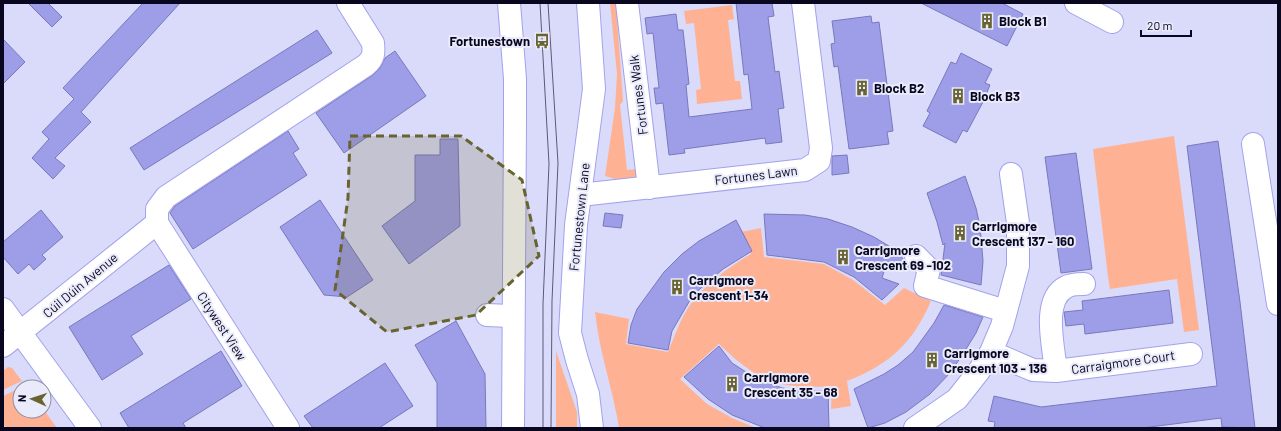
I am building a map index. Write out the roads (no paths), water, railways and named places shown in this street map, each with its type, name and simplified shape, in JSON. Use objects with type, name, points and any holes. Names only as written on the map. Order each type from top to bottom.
[{"type":"street","points":[[157,223],[157,209],[166,197],[366,65],[372,59],[374,50],[373,43],[348,3]]},
{"type":"street","points":[[509,3],[515,80],[513,428]]},
{"type":"street","name":"Fortunestown Lane","points":[[588,3],[594,89],[575,240],[570,333],[588,394],[592,428]]},
{"type":"street","name":"Fortunes Walk","points":[[627,3],[649,188]]},
{"type":"street","name":"Fortunes Lawn","points":[[580,195],[805,170],[819,160],[822,148],[803,3]]},
{"type":"street","points":[[1076,3],[1112,22]]},
{"type":"street","points":[[1254,144],[1278,304]]},
{"type":"street","points":[[915,428],[957,399],[979,371],[991,352],[1002,326],[1018,266],[1018,224],[1011,174]]},
{"type":"street","name":"Cúil Dúin Avenue","points":[[3,346],[157,223]]},
{"type":"street","name":"Citywest View","points":[[157,223],[288,428]]},
{"type":"street","points":[[916,256],[929,269],[925,286],[1005,311]]},
{"type":"street","name":"Carraigmore Court","points":[[1056,371],[1050,314],[1055,295],[1067,286],[1084,284]]},
{"type":"street","points":[[3,309],[90,428]]},
{"type":"street","points":[[487,315],[513,316]]},
{"type":"street","name":"Carraigmore Court","points":[[991,352],[1033,370],[1056,371],[1191,354]]},
{"type":"tram line","points":[[540,3],[549,164],[543,304],[543,428]]},
{"type":"tram line","points":[[548,3],[558,163],[552,301],[551,428]]},
{"type":"place","name":"Block B1","points":[[987,21]]},
{"type":"place","name":"Fortunestown","points":[[542,41]]},
{"type":"place","name":"Block B2","points":[[862,88]]},
{"type":"place","name":"Block B3","points":[[958,96]]},
{"type":"place","name":"Carrigmore Crescent 137 - 160","points":[[960,233]]},
{"type":"place","name":"Carrigmore Crescent 69 -102","points":[[843,257]]},
{"type":"place","name":"Carrigmore Crescent 1-34","points":[[677,287]]},
{"type":"place","name":"Carrigmore Crescent 103 - 136","points":[[932,360]]},
{"type":"place","name":"Carrigmore Crescent 35 - 68","points":[[732,384]]}]
